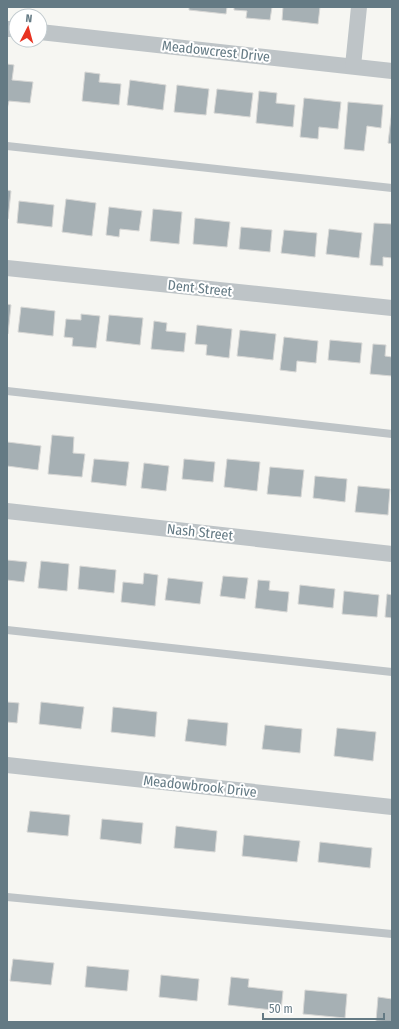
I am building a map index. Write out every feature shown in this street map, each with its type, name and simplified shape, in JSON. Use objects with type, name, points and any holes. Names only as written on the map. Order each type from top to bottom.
[{"type":"street","points":[[353,66],[359,7]]},
{"type":"street","name":"Meadowcrest Drive","points":[[48,33],[392,70]]},
{"type":"street","name":"Dent Street","points":[[7,268],[392,308]]},
{"type":"street","name":"Nash Street","points":[[7,511],[392,554]]},
{"type":"street","name":"Meadowbrook Drive","points":[[7,765],[392,807]]},
{"type":"lane","points":[[7,146],[392,188]]},
{"type":"lane","points":[[7,391],[392,434]]},
{"type":"lane","points":[[7,630],[392,672]]},
{"type":"lane","points":[[7,897],[392,934]]},
{"type":"building","points":[[189,7],[227,7],[226,14],[189,10]]},
{"type":"building","points":[[234,7],[272,7],[270,20],[246,18],[247,11],[234,10]]},
{"type":"building","points":[[283,7],[320,7],[318,24],[282,20]]},
{"type":"building","points":[[7,64],[14,65],[12,80],[33,82],[30,103],[9,101],[7,109]]},
{"type":"building","points":[[85,72],[100,74],[99,82],[121,84],[119,105],[82,101]]},
{"type":"building","points":[[130,80],[166,85],[163,110],[127,105]]},
{"type":"building","points":[[177,85],[209,89],[206,115],[174,112]]},
{"type":"building","points":[[217,89],[253,93],[250,117],[214,113]]},
{"type":"building","points":[[259,91],[277,93],[276,103],[295,105],[293,127],[256,123]]},
{"type":"building","points":[[304,98],[341,102],[338,129],[319,127],[318,139],[300,137]]},
{"type":"building","points":[[348,102],[383,105],[381,128],[367,126],[364,151],[344,149]]},
{"type":"building","points":[[392,109],[392,144],[388,143]]},
{"type":"building","points":[[7,190],[11,191],[8,219],[7,219]]},
{"type":"building","points":[[66,199],[96,203],[92,236],[62,232]]},
{"type":"building","points":[[19,201],[54,205],[52,227],[17,223]]},
{"type":"building","points":[[109,207],[142,211],[139,231],[120,229],[119,237],[106,235]]},
{"type":"building","points":[[153,209],[182,212],[179,244],[150,241]]},
{"type":"building","points":[[195,218],[230,222],[227,247],[193,244]]},
{"type":"building","points":[[374,223],[392,224],[392,258],[383,257],[383,266],[370,265]]},
{"type":"building","points":[[241,227],[272,230],[270,252],[239,249]]},
{"type":"building","points":[[329,229],[362,233],[359,258],[326,254]]},
{"type":"building","points":[[284,230],[317,233],[315,257],[281,253]]},
{"type":"building","points":[[7,304],[11,305],[8,334],[7,334]]},
{"type":"building","points":[[21,307],[55,311],[53,336],[18,332]]},
{"type":"building","points":[[81,314],[100,316],[96,348],[72,346],[73,338],[64,337],[66,319],[81,320]]},
{"type":"building","points":[[109,315],[143,318],[140,345],[106,341]]},
{"type":"building","points":[[154,321],[167,323],[166,331],[186,333],[184,352],[151,349]]},
{"type":"building","points":[[197,325],[232,329],[229,358],[206,355],[207,345],[195,344]]},
{"type":"building","points":[[240,330],[276,334],[273,360],[237,356]]},
{"type":"building","points":[[284,337],[318,341],[316,363],[297,361],[296,372],[280,370]]},
{"type":"building","points":[[330,340],[362,343],[360,363],[328,360]]},
{"type":"building","points":[[373,344],[386,345],[385,356],[392,357],[392,376],[370,374]]},
{"type":"building","points":[[52,435],[74,437],[73,453],[85,454],[82,477],[48,474]]},
{"type":"building","points":[[7,442],[41,446],[38,470],[7,466]]},
{"type":"building","points":[[94,459],[129,462],[126,486],[91,482]]},
{"type":"building","points":[[184,459],[215,462],[213,482],[182,479]]},
{"type":"building","points":[[227,459],[260,462],[257,491],[224,487]]},
{"type":"building","points":[[144,463],[169,466],[166,491],[141,488]]},
{"type":"building","points":[[270,467],[304,470],[301,497],[267,494]]},
{"type":"building","points":[[315,476],[347,479],[345,502],[313,498]]},
{"type":"building","points":[[358,486],[390,489],[388,515],[355,512]]},
{"type":"building","points":[[7,560],[27,562],[24,582],[7,580]]},
{"type":"building","points":[[41,561],[69,564],[67,591],[38,588]]},
{"type":"building","points":[[80,566],[116,570],[114,593],[78,589]]},
{"type":"building","points":[[144,573],[158,575],[155,606],[121,602],[123,582],[143,584]]},
{"type":"building","points":[[223,576],[248,578],[245,599],[220,596]]},
{"type":"building","points":[[168,578],[203,582],[200,604],[165,600]]},
{"type":"building","points":[[258,580],[270,581],[269,590],[289,592],[287,612],[255,608]]},
{"type":"building","points":[[300,585],[335,589],[333,608],[298,604]]},
{"type":"building","points":[[344,591],[379,595],[377,617],[342,614]]},
{"type":"building","points":[[387,594],[392,595],[392,618],[385,617]]},
{"type":"building","points":[[7,702],[19,703],[17,723],[7,722]]},
{"type":"building","points":[[41,702],[84,707],[81,729],[39,724]]},
{"type":"building","points":[[113,707],[157,712],[155,737],[111,732]]},
{"type":"building","points":[[188,719],[228,723],[226,746],[185,741]]},
{"type":"building","points":[[265,725],[302,729],[300,753],[262,749]]},
{"type":"building","points":[[337,728],[376,732],[373,761],[334,756]]},
{"type":"building","points":[[30,811],[70,815],[68,836],[27,832]]},
{"type":"building","points":[[102,819],[143,823],[141,844],[100,839]]},
{"type":"building","points":[[176,826],[217,831],[215,852],[174,848]]},
{"type":"building","points":[[244,835],[300,841],[297,862],[242,856]]},
{"type":"building","points":[[320,842],[372,848],[370,868],[318,862]]},
{"type":"building","points":[[13,959],[54,963],[51,985],[10,981]]},
{"type":"building","points":[[87,966],[129,970],[127,991],[85,987]]},
{"type":"building","points":[[161,975],[199,979],[197,1001],[159,997]]},
{"type":"building","points":[[231,977],[249,979],[248,987],[283,991],[281,1011],[228,1005]]},
{"type":"building","points":[[305,990],[347,994],[345,1018],[303,1014]]},
{"type":"building","points":[[378,997],[392,999],[392,1022],[376,1021]]}]
